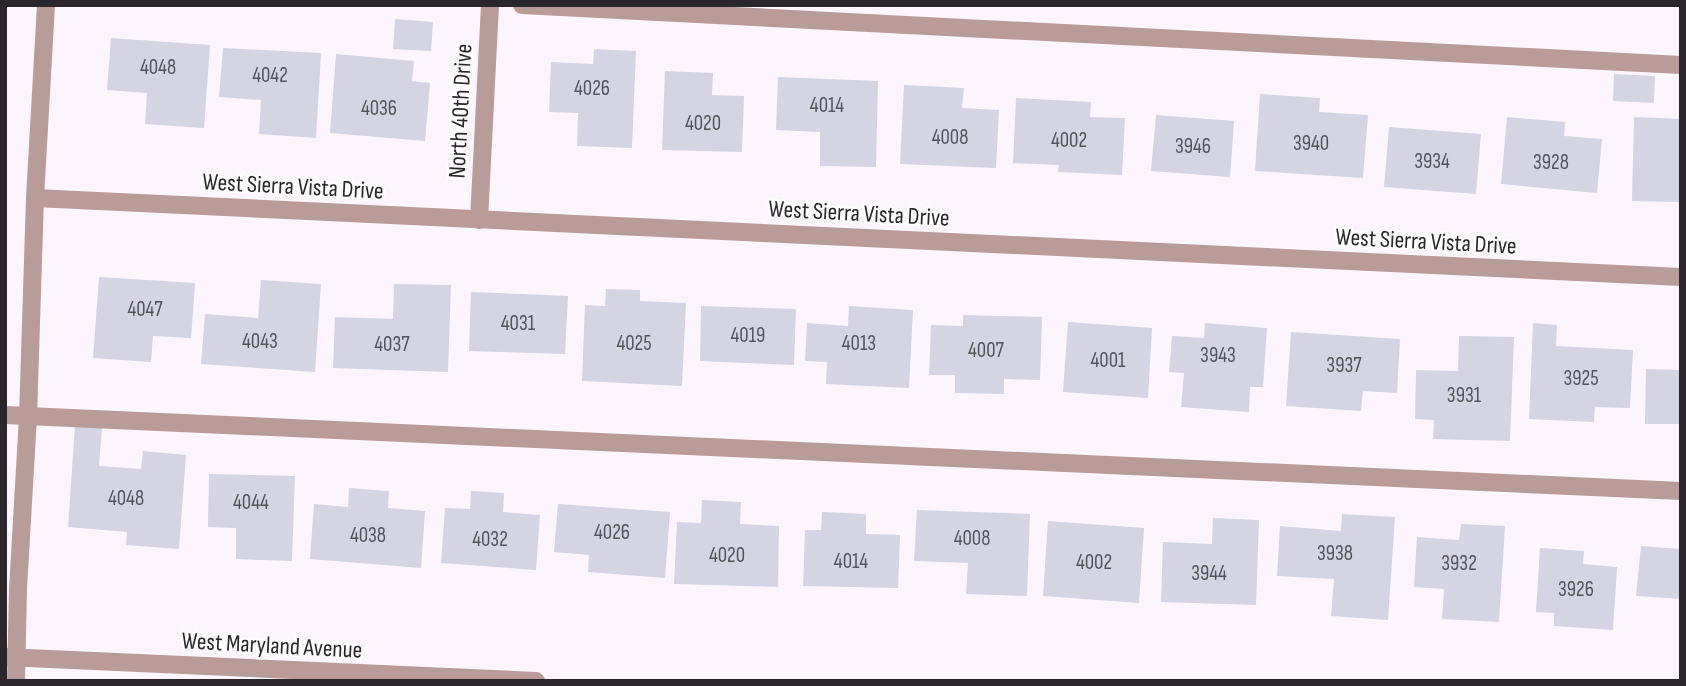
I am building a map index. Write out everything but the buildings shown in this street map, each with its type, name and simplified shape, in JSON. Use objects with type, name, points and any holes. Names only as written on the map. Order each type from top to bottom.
[{"type":"street","points":[[16,681],[11,657],[28,417],[35,198],[46,5]]},
{"type":"street","name":"North 40th Drive","points":[[479,220],[490,5]]},
{"type":"street","points":[[522,5],[1681,65]]},
{"type":"street","name":"West Sierra Vista Drive","points":[[35,198],[1681,277]]},
{"type":"street","points":[[5,415],[1681,491]]},
{"type":"street","name":"West Maryland Avenue","points":[[11,657],[537,681]]}]
